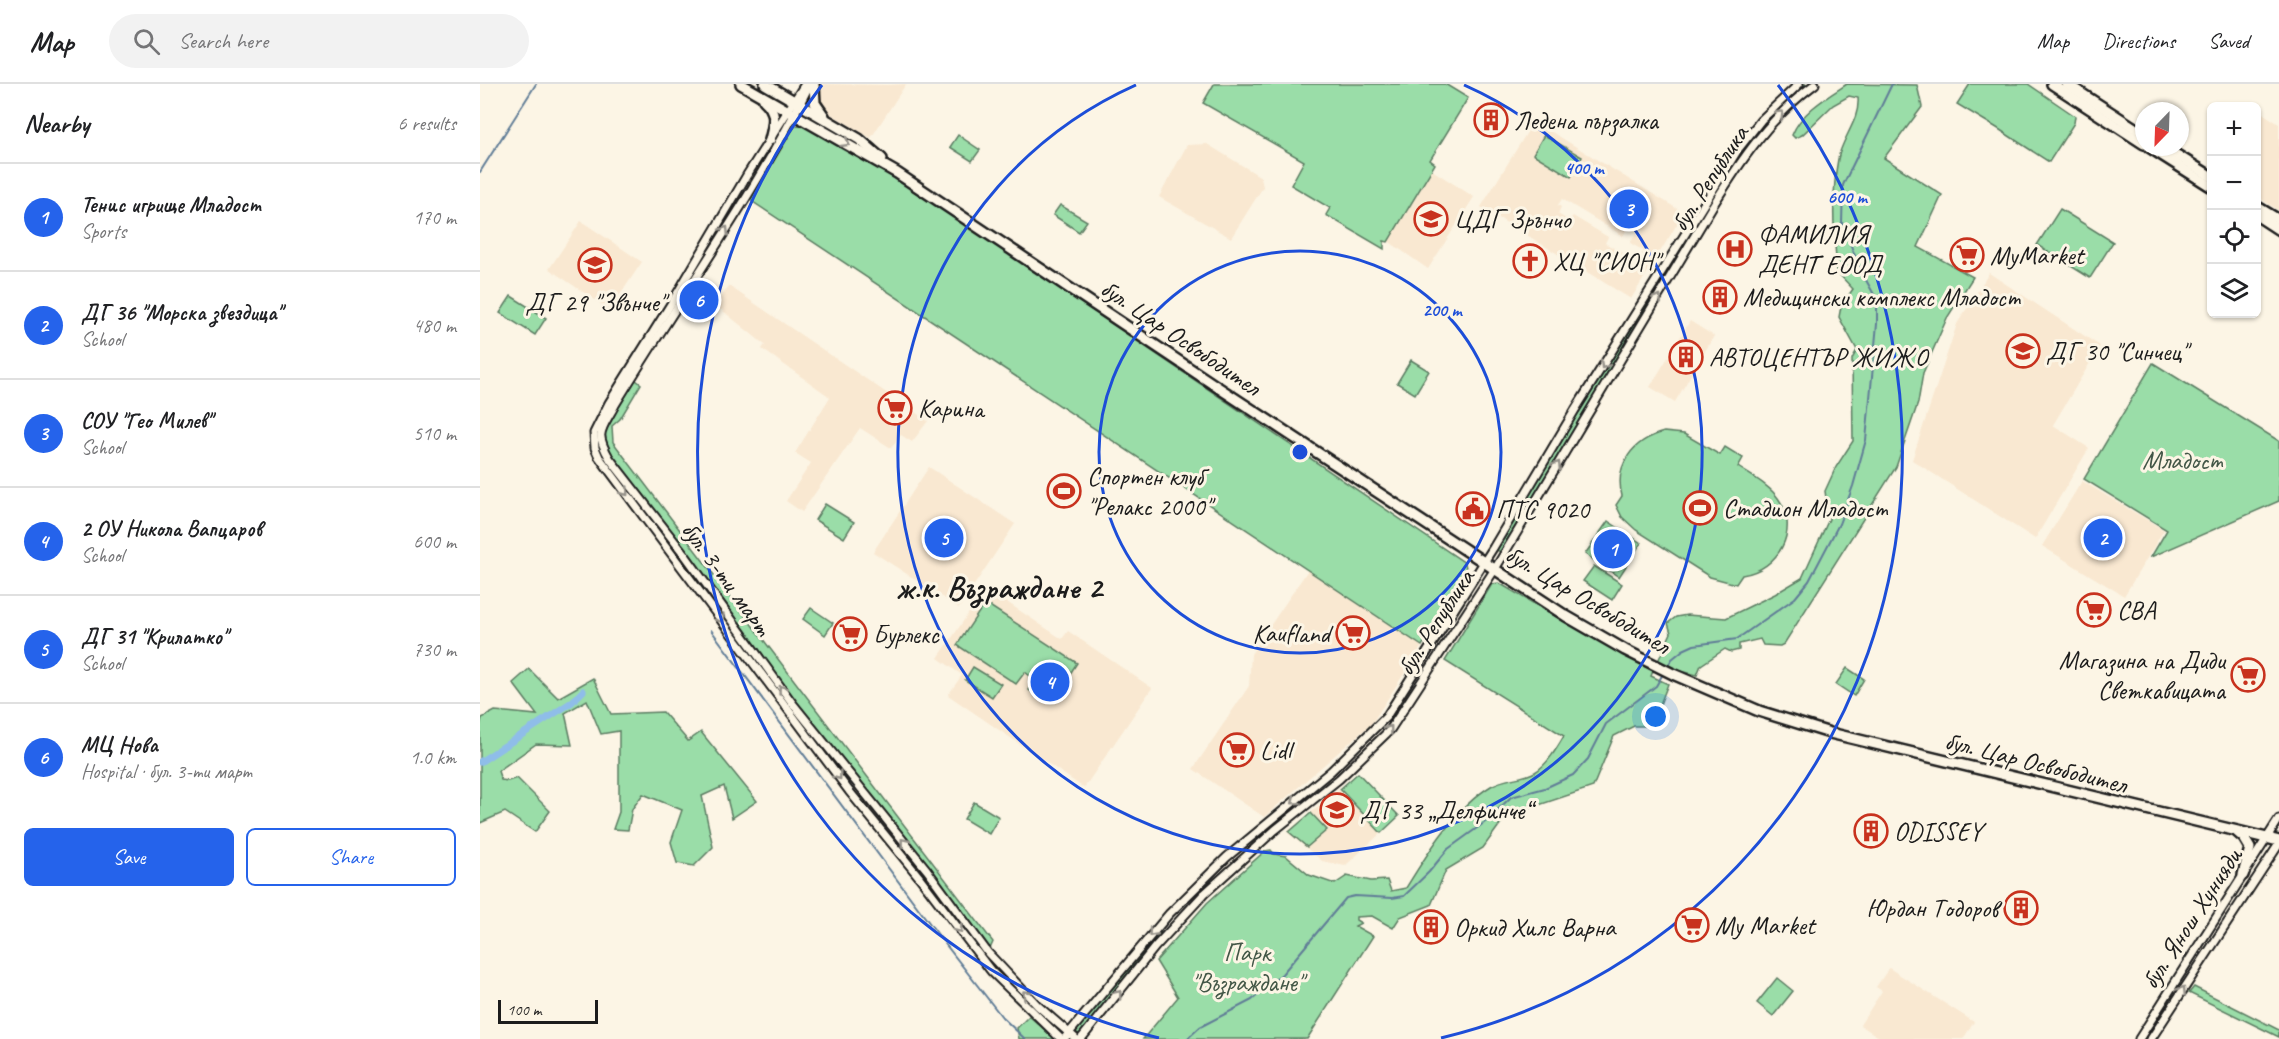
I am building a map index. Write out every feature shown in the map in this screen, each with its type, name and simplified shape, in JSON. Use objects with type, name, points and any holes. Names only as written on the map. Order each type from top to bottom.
[{"type":"main road","name":"бул. Цар Освободител","points":[[765,84],[859,139],[897,173]]},
{"type":"main road","points":[[812,84],[815,103],[825,118]]},
{"type":"main road","points":[[2052,84],[2135,138]]},
{"type":"main road","points":[[2067,84],[2135,128]]},
{"type":"main road","name":"бул. Цар Освободител","points":[[743,85],[897,173],[1495,569],[1576,621],[1656,666],[1759,711],[1830,733],[2279,842]]},
{"type":"main road","points":[[743,85],[765,100],[773,110],[774,124],[770,140]]},
{"type":"main road","points":[[2163,156],[2207,184]]},
{"type":"main road","points":[[2178,156],[2207,174]]},
{"type":"main road","points":[[2261,209],[2279,220]]},
{"type":"main road","points":[[2261,219],[2279,230]]},
{"type":"main road","points":[[2235,831],[2244,838],[2250,848],[2243,875]]},
{"type":"street","points":[[797,102],[805,84]]},
{"type":"street","points":[[791,111],[812,84]]},
{"type":"street","name":"бул. Република","points":[[1064,1037],[1145,940],[1227,857],[1331,771],[1386,717],[1485,562],[1575,410],[1739,148],[1761,120],[1799,84]]},
{"type":"street","name":"бул. Република","points":[[1081,1039],[1155,947],[1204,894],[1275,830],[1339,779],[1382,739],[1495,569],[1748,151],[1782,112],[1815,84]]},
{"type":"street","name":"бул. 3-ти март","points":[[791,111],[770,140],[604,411],[594,433],[596,452],[849,791],[920,878],[991,971],[1064,1037],[1076,1039]]},
{"type":"street","name":"бул. 3-ти март","points":[[791,111],[742,204],[615,405],[602,430],[600,442],[610,459],[718,599],[793,704],[927,870],[988,953],[1064,1037]]},
{"type":"street","name":"бул. Янош Хунияди","points":[[2139,1039],[2279,819]]},
{"type":"street","name":"бул. Янош Хунияди","points":[[2151,1039],[2279,842]]},
{"type":"shaded area","points":[[817,84],[906,84],[871,138],[829,113],[818,98]]},
{"type":"shaded area","points":[[2261,112],[2279,124],[2279,211],[2261,199]]},
{"type":"shaded area","points":[[1534,121],[1684,213],[1631,299],[1481,207]],"holes":[[[1562,199],[1623,236],[1627,229],[1617,223],[1621,217],[1643,230],[1640,236],[1636,234],[1630,243],[1644,251],[1640,258],[1634,254],[1631,258],[1605,243],[1608,237],[1573,216],[1569,221],[1558,214],[1561,207],[1558,205]]]},
{"type":"shaded area","points":[[1207,144],[1261,177],[1263,187],[1231,238],[1159,197],[1187,145]]},
{"type":"shaded area","name":"ЦДГ Зрънчо","points":[[1432,170],[1474,197],[1428,269],[1388,241]]},
{"type":"shaded area","name":"ДГ 29 \"Звънче\"","points":[[581,221],[642,262],[610,310],[549,269]]},
{"type":"shaded area","points":[[1989,273],[2100,346],[2053,425],[2089,448],[2035,539],[1912,460],[1957,324]]},
{"type":"shaded area","points":[[729,286],[928,421],[912,442],[901,435],[891,448],[860,428],[802,512],[786,501],[811,463],[795,453],[830,397],[762,349],[765,345],[718,307],[721,301],[719,300]]},
{"type":"shaded area","points":[[1690,321],[1714,336],[1675,402],[1650,387]]},
{"type":"shaded area","points":[[929,467],[1015,524],[959,608],[873,552]]},
{"type":"shaded area","points":[[2082,481],[2164,530],[2124,596],[2042,546]]},
{"type":"shaded area","points":[[1308,570],[1422,646],[1372,723],[1264,817],[1193,769],[1249,686],[1251,654]]},
{"type":"shaded area","points":[[986,588],[1062,639],[1068,631],[1152,688],[1084,788],[948,695],[962,675],[938,658]]},
{"type":"shaded area","name":"ДГ 33 „Делфинче“","points":[[1340,789],[1381,833],[1345,866],[1322,861],[1287,832]]},
{"type":"shaded area","points":[[1889,968],[1974,1022],[1963,1039],[1882,1039],[1860,1025],[1882,991],[1876,987]]},
{"type":"green space","points":[[1214,84],[1445,84],[1468,98],[1430,160],[1435,164],[1388,242],[1384,241],[1384,249],[1326,215],[1330,208],[1291,185],[1304,161],[1203,103]]},
{"type":"green space","points":[[1799,84],[1815,84],[1782,112],[1724,189],[1716,184],[1739,148]]},
{"type":"green space","points":[[1847,84],[1917,85],[1922,107],[1884,158],[1942,195],[1918,247],[1973,277],[1947,318],[1923,373],[1918,403],[1896,467],[1784,644],[1780,646],[1763,645],[1760,639],[1739,644],[1739,650],[1731,652],[1725,649],[1701,665],[1697,675],[1681,671],[1658,661],[1671,633],[1668,623],[1676,617],[1687,615],[1726,618],[1802,578],[1829,519],[1825,491],[1836,467],[1853,441],[1852,359],[1857,350],[1839,317],[1841,306],[1853,289],[1837,272],[1834,201],[1838,159],[1854,121],[1858,98],[1849,96],[1833,105],[1802,135],[1795,138],[1792,135],[1808,112]]},
{"type":"green space","points":[[1970,84],[2028,84],[2075,116],[2074,123],[2049,162],[1957,104]]},
{"type":"green space","points":[[805,124],[889,173],[1465,563],[1467,573],[1422,646],[750,200],[795,126]]},
{"type":"green space","points":[[958,135],[980,150],[972,161],[950,147]]},
{"type":"green space","points":[[1544,135],[1582,157],[1571,177],[1533,154]]},
{"type":"green space","points":[[1060,205],[1087,221],[1079,232],[1053,215]]},
{"type":"green space","points":[[1703,206],[1710,212],[1504,554],[1493,548]]},
{"type":"green space","points":[[2060,209],[2113,242],[2090,278],[2037,245]]},
{"type":"green space","points":[[511,296],[546,318],[535,335],[500,313]]},
{"type":"green space","points":[[1411,360],[1429,371],[1415,394],[1397,383]]},
{"type":"green space","name":"Младост","points":[[2153,363],[2279,441],[2279,501],[2151,557],[2167,530],[2084,479]]},
{"type":"green space","points":[[632,377],[641,384],[620,419],[612,426],[613,442],[993,942],[988,953],[793,704],[610,459],[600,437]]},
{"type":"green space","name":"Стадион Младост","points":[[1664,432],[1684,434],[1720,455],[1725,447],[1743,458],[1738,467],[1770,489],[1785,510],[1787,523],[1782,547],[1766,565],[1755,572],[1742,575],[1736,584],[1710,577],[1636,530],[1622,517],[1616,505],[1622,496],[1621,474],[1628,455],[1643,441]]},
{"type":"green space","points":[[825,504],[854,522],[844,538],[815,520]]},
{"type":"green space","points":[[1608,521],[1641,543],[1619,577],[1585,554]]},
{"type":"green space","points":[[1594,566],[1622,584],[1612,600],[1583,581]]},
{"type":"green space","name":"Парк \"Възраждане\"","points":[[1499,583],[1653,671],[1651,676],[1668,684],[1655,717],[1647,726],[1634,726],[1614,736],[1593,787],[1506,816],[1483,848],[1446,870],[1431,905],[1400,917],[1393,928],[1372,916],[1356,917],[1356,920],[1361,923],[1355,926],[1373,936],[1307,1039],[1143,1039],[1178,997],[1156,961],[1207,903],[1265,851],[1271,850],[1274,854],[1286,856],[1309,875],[1335,884],[1347,876],[1371,881],[1387,880],[1391,891],[1406,888],[1443,832],[1465,806],[1496,783],[1535,772],[1544,765],[1564,736],[1445,661],[1492,584]]},
{"type":"green space","points":[[985,603],[1077,663],[1066,680],[1059,675],[1057,679],[1051,675],[1037,696],[1029,690],[1035,680],[1025,672],[1016,684],[957,645]]},
{"type":"green space","points":[[811,608],[833,623],[825,635],[803,619]]},
{"type":"green space","points":[[973,667],[1001,684],[992,697],[965,680]]},
{"type":"green space","points":[[1847,668],[1864,679],[1854,696],[1836,684]]},
{"type":"green space","points":[[529,669],[558,698],[593,678],[611,714],[663,712],[688,741],[701,732],[757,801],[732,818],[724,786],[702,796],[713,847],[694,866],[677,863],[671,842],[682,810],[643,794],[632,809],[628,830],[613,829],[619,812],[619,731],[601,734],[587,700],[565,713],[572,745],[536,744],[498,771],[501,780],[508,781],[517,778],[550,811],[535,832],[505,812],[480,823],[480,726],[482,718],[495,711],[537,715],[513,683]]},
{"type":"green space","points":[[1358,773],[1399,816],[1381,833],[1340,789]]},
{"type":"green space","points":[[974,802],[999,817],[989,834],[964,819]]},
{"type":"green space","points":[[1311,813],[1327,830],[1307,847],[1289,832]]},
{"type":"green space","points":[[1165,920],[1155,947],[1082,1037],[1073,1029]]},
{"type":"green space","points":[[1777,978],[1793,991],[1773,1016],[1757,1003]]},
{"type":"green space","points":[[2194,987],[2279,1030],[2279,1037],[2189,993]]},
{"type":"green space","points":[[1029,1016],[1055,1039],[1019,1039],[1017,1028]]},
{"type":"waterway","points":[[480,172],[536,84]]},
{"type":"waterway","points":[[1667,667],[1672,659],[1683,650],[1694,645],[1737,639],[1795,598],[1809,581],[1839,524],[1866,440],[1877,324],[1877,300],[1861,271],[1842,223],[1843,185],[1892,84]]},
{"type":"waterway","points":[[711,630],[939,936],[1002,1017],[1025,1039]]},
{"type":"waterway","points":[[1187,1039],[1200,1027],[1252,1000],[1282,974],[1346,898],[1404,896],[1429,872],[1448,849],[1484,823],[1511,797],[1545,788],[1573,775],[1588,759],[1606,724],[1656,686],[1664,672]]},
{"type":"waterway","points":[[480,762],[572,702],[583,691]]},
{"type":"place","name":"Ледена пързалка","points":[[1491,120]]},
{"type":"place","name":"СОУ \"Гео Милев\"","points":[[1629,209]]},
{"type":"place","name":"ЦДГ Зрънчо","points":[[1431,219]]},
{"type":"place","name":"ФАМИЛИЯ ДЕНТ ЕООД","points":[[1735,249]]},
{"type":"place","name":"MyMarket","points":[[1967,255]]},
{"type":"place","name":"ХЦ \"СИОН\"","points":[[1530,261]]},
{"type":"place","name":"ДГ 29 \"Звънче\"","points":[[595,265]]},
{"type":"place","name":"Медицински комплекс Младост","points":[[1720,297]]},
{"type":"place","name":"МЦ Нова","points":[[699,300]]},
{"type":"place","name":"ДГ 30 \"Синчец\"","points":[[2023,351]]},
{"type":"place","name":"АВТОЦЕНТЪР ЖИЖО","points":[[1686,357]]},
{"type":"place","name":"Карина","points":[[895,408]]},
{"type":"place","name":"Спортен клуб \"Релакс 2000\"","points":[[1064,491]]},
{"type":"place","name":"Стадион Младост","points":[[1700,508]]},
{"type":"place","name":"ПТС 9020","points":[[1473,509]]},
{"type":"place","name":"ДГ 31 \"Крилатко\"","points":[[944,538]]},
{"type":"place","name":"ДГ 36 \"Морска звездица\"","points":[[2103,538]]},
{"type":"place","name":"Тенис игрище Младост","points":[[1613,549]]},
{"type":"place","name":"CBA","points":[[2094,610]]},
{"type":"place","name":"Kaufland","points":[[1353,633]]},
{"type":"place","name":"Бурлекс","points":[[850,634]]},
{"type":"place","name":"Магазина на Диди Светкавицата","points":[[2248,675]]},
{"type":"place","name":"2 ОУ Никола Вапцаров","points":[[1050,682]]},
{"type":"place","name":"Lidl","points":[[1237,750]]},
{"type":"place","name":"ДГ 33 „Делфинче“","points":[[1337,810]]},
{"type":"place","name":"ODISSEY","points":[[1871,831]]},
{"type":"place","name":"Юрдан Тодоров","points":[[2021,908]]},
{"type":"place","name":"My Market","points":[[1692,925]]},
{"type":"place","name":"Оркид Хилс Варна","points":[[1431,927]]},
{"type":"district","name":"ж.к. Възраждане 2","points":[[999,587]]}]
